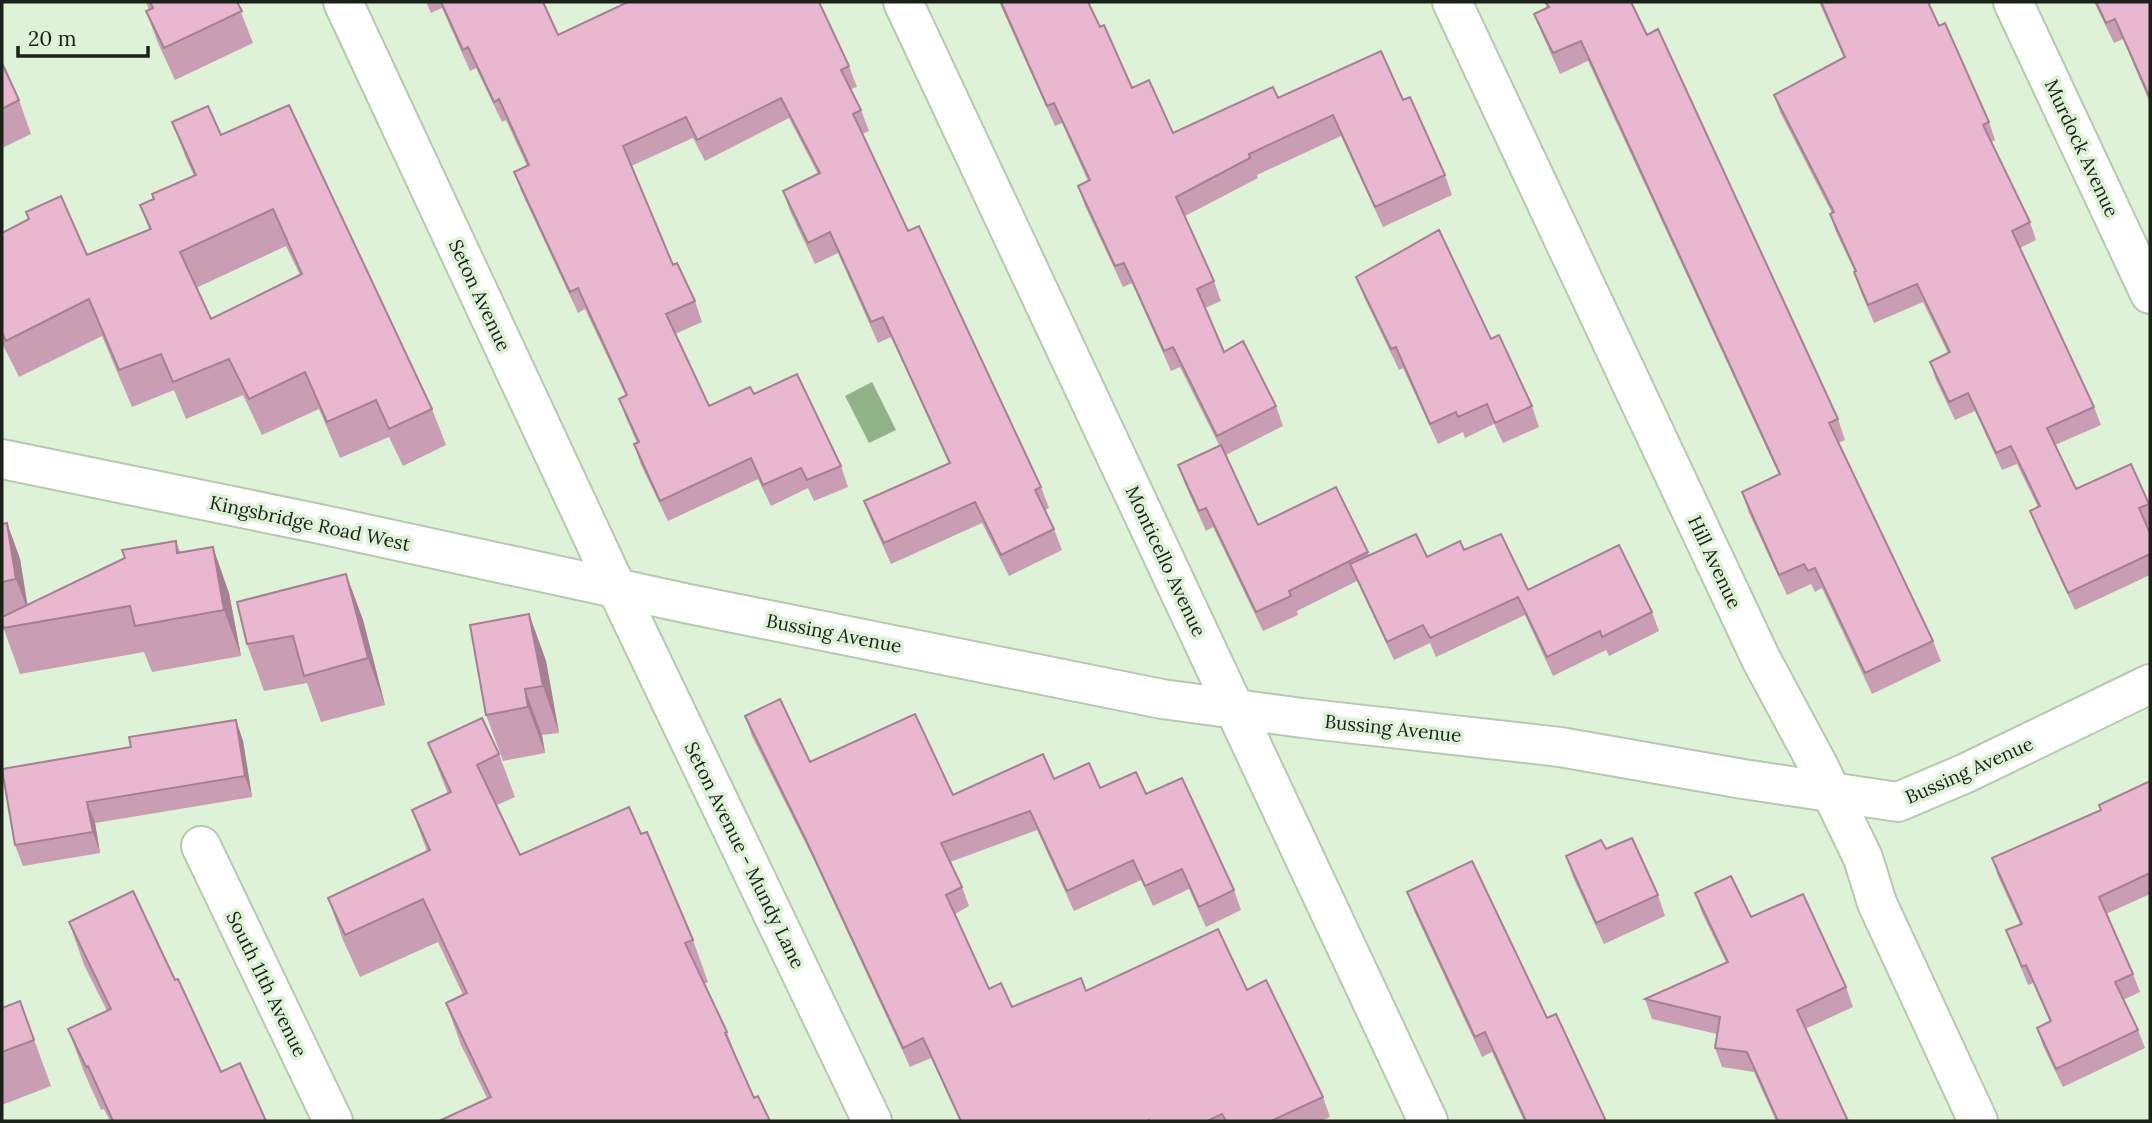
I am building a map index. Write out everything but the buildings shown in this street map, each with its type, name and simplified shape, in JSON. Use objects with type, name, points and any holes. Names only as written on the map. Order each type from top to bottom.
[{"type":"street","name":"Seton Avenue","points":[[343,2],[617,589]]},
{"type":"street","name":"Monticello Avenue","points":[[903,2],[1428,1121]]},
{"type":"street","name":"Hill Avenue","points":[[1452,2],[1761,659],[1863,858],[1877,902],[1978,1121]]},
{"type":"street","name":"Murdock Avenue","points":[[2013,2],[2150,294]]},
{"type":"street","name":"Kingsbridge Road West","points":[[2,459],[315,523],[617,589]]},
{"type":"street","name":"Bussing Avenue","points":[[617,589],[1162,699],[1302,718],[1560,747],[1742,779],[1898,802],[1966,773],[2150,684]]},
{"type":"street","name":"Seton Avenue - Mundy Lane","points":[[617,589],[872,1121]]},
{"type":"street","name":"South 11th Avenue","points":[[201,846],[333,1121]]},
{"type":"shaded area","points":[[872,382],[896,430],[869,443],[845,396]]}]
